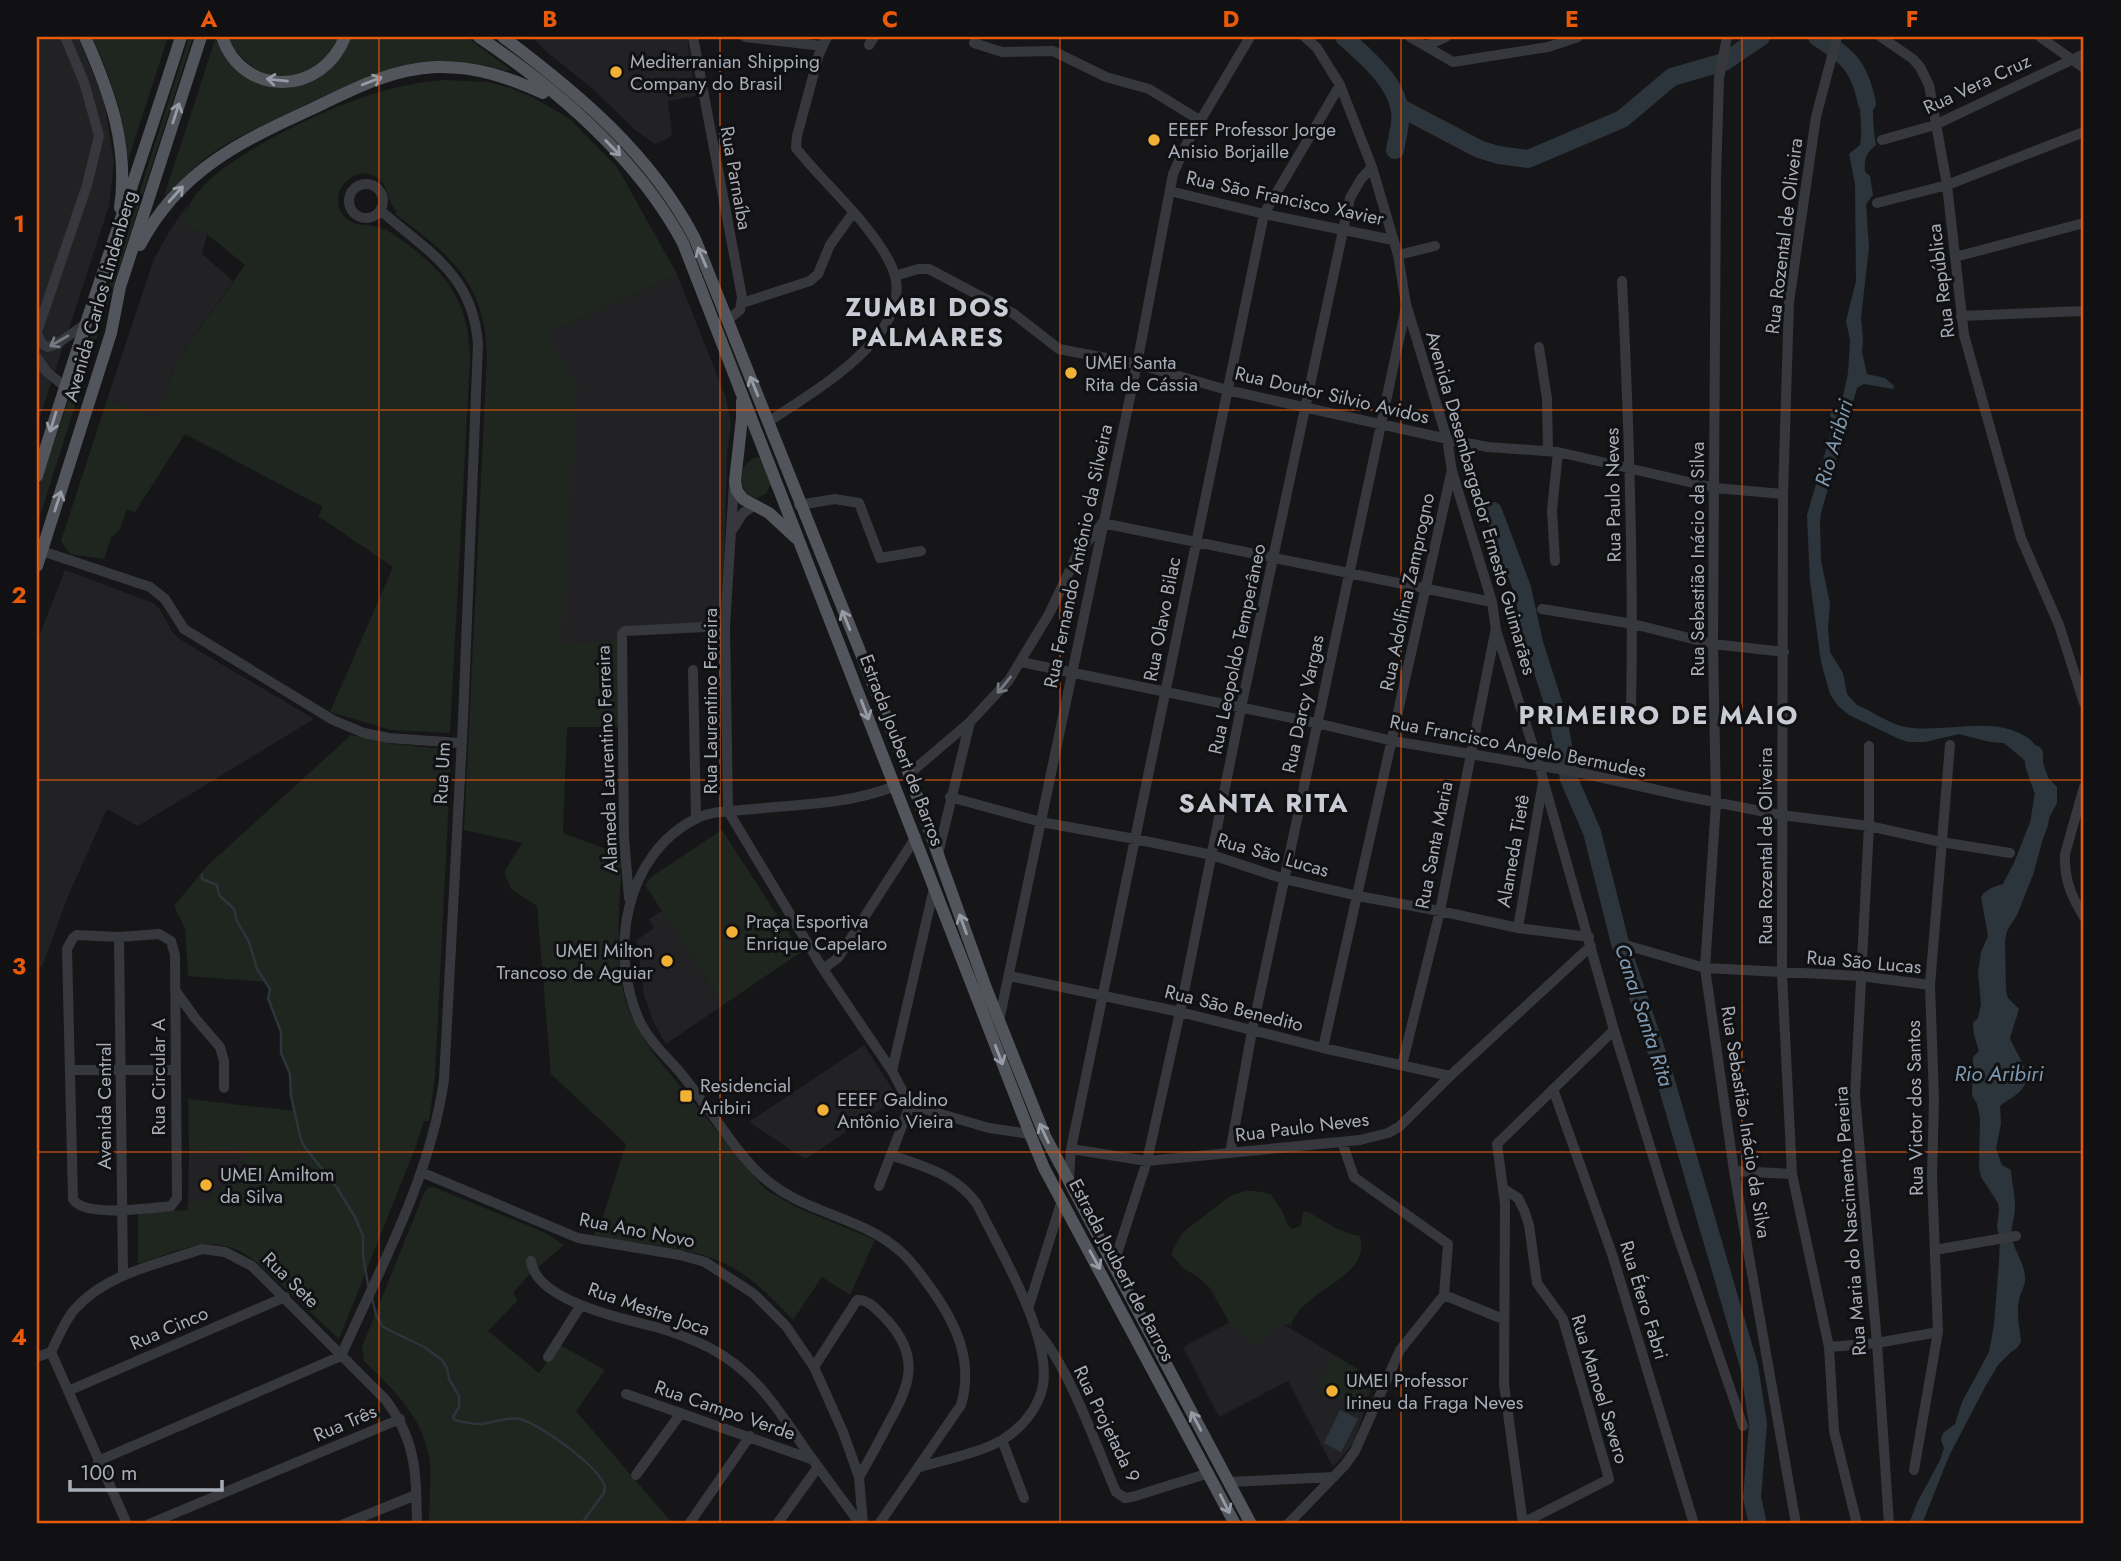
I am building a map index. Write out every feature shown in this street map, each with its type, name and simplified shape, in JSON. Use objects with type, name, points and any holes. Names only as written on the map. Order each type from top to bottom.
[{"type":"main road","points":[[85,37],[110,97],[120,140],[122,185],[114,241]]},
{"type":"main road","name":"Avenida Carlos Lindenberg","points":[[37,476],[84,325],[181,37]]},
{"type":"main road","name":"Avenida Carlos Lindenberg","points":[[37,566],[111,333],[126,271],[201,37]]},
{"type":"main road","points":[[222,37],[232,57],[243,68],[273,81],[290,82],[320,71],[336,55],[345,37]]},
{"type":"main road","name":"Estrada Joubert de Barros","points":[[479,37],[563,102],[620,155],[671,222],[693,265],[934,887],[980,990],[999,1021],[1045,1136],[1251,1524]]},
{"type":"main road","name":"Estrada Joubert de Barros","points":[[503,37],[622,137],[662,185],[695,239],[909,775],[938,854],[980,990],[1030,1134],[1062,1200],[1235,1524]]},
{"type":"main road","points":[[516,37],[559,82]]},
{"type":"main road","points":[[126,271],[160,212],[205,166],[245,140],[373,80],[418,68],[465,68],[510,78],[563,102]]},
{"type":"main road","points":[[738,383],[742,418],[735,481],[740,495],[778,520],[801,544]]},
{"type":"main road","points":[[755,505],[771,497],[778,487],[785,467]]},
{"type":"street","points":[[65,37],[81,72],[99,136],[87,185],[37,333],[42,344],[48,347],[57,344],[84,325]]},
{"type":"street","name":"Rua Parnaíba","points":[[693,37],[742,303]]},
{"type":"street","points":[[745,37],[824,41],[795,145],[883,251],[895,276],[892,311],[868,349],[839,374],[768,422]]},
{"type":"street","name":"Rua Fernando Antônio da Silveira","points":[[999,1021],[1137,364],[1170,191],[1179,160],[1250,37]]},
{"type":"street","name":"Avenida Desembargador Ernesto Guimarães","points":[[1305,37],[1317,48],[1340,85],[1372,167],[1398,256],[1406,304],[1447,439],[1452,471],[1492,602],[1496,630],[1544,780],[1614,1030],[1676,1231],[1742,1426]]},
{"type":"street","points":[[1410,37],[1453,62],[1578,37]]},
{"type":"street","points":[[1426,46],[1446,37]]},
{"type":"street","name":"Rua Sebastião Inácio da Silva","points":[[1727,37],[1720,78],[1716,179],[1713,644],[1716,803],[1705,968],[1734,1171],[1796,1524]]},
{"type":"street","name":"Rua República","points":[[1881,37],[1920,66],[1929,85],[1947,185],[1961,316],[1973,370],[2021,538],[2059,625],[2084,703]]},
{"type":"street","points":[[2040,37],[2084,68]]},
{"type":"street","name":"Rua Rozental de Oliveira","points":[[1837,38],[1816,117],[1789,302],[1783,494],[1782,974],[1792,1174],[1829,1347],[1834,1431],[1857,1524]]},
{"type":"street","points":[[974,43],[1002,52],[1053,51],[1107,77],[1149,89],[1201,121]]},
{"type":"street","name":"Rua Vera Cruz","points":[[1882,140],[1935,125],[2084,54]]},
{"type":"street","name":"Rua Olavo Bilac","points":[[1069,1178],[1071,1150],[1102,995],[1264,214],[1340,85]]},
{"type":"street","points":[[1877,203],[1947,185],[2084,132]]},
{"type":"street","name":"Rua Leopoldo Temperâneo","points":[[1113,1266],[1147,1161],[1180,1013],[1241,708],[1343,229],[1354,189],[1372,167]]},
{"type":"street","name":"Rua São Francisco Xavier","points":[[1170,191],[1264,214],[1393,240]]},
{"type":"street","name":"Rua Um","points":[[341,1356],[421,1172],[440,1106],[444,1080],[477,332],[470,304],[447,267],[436,255],[380,211]]},
{"type":"street","points":[[728,320],[737,313],[742,303],[810,281],[818,274],[830,245],[853,213]]},
{"type":"street","points":[[1955,257],[2084,223]]},
{"type":"street","points":[[1398,256],[1435,246]]},
{"type":"street","name":"Rua Doutor Silvio Avidos","points":[[895,276],[918,269],[934,271],[1014,314],[1059,349],[1137,364],[1227,390],[1447,439],[1488,447],[1553,452],[1715,488],[1783,494]]},
{"type":"street","name":"Rua Paulo Neves","points":[[1622,281],[1631,469],[1631,708]]},
{"type":"street","name":"Rua Darcy Vargas","points":[[1230,1153],[1252,1031],[1406,304]]},
{"type":"street","points":[[1961,316],[2084,311]]},
{"type":"street","points":[[1539,346],[1553,452],[1555,561]]},
{"type":"street","points":[[37,358],[47,372],[64,386]]},
{"type":"street","name":"Rua Adolfina Zamprogno","points":[[1323,1048],[1452,471]]},
{"type":"street","name":"Rua Laurentino Ferreira","points":[[735,481],[726,626],[728,811],[823,969],[892,1070],[910,1105]]},
{"type":"street","points":[[799,505],[835,499],[859,503],[880,558],[921,551]]},
{"type":"street","points":[[731,535],[739,519],[755,505]]},
{"type":"street","points":[[909,775],[970,722],[1000,691],[1021,662],[1049,614],[1078,553],[1102,523],[1492,602]]},
{"type":"street","points":[[42,551],[150,587],[165,599],[184,629],[333,720],[364,733],[389,738],[460,743]]},
{"type":"street","points":[[1542,609],[1633,624],[1713,644],[1784,652]]},
{"type":"street","name":"Alameda Laurentino Ferreira","points":[[629,905],[624,837],[622,634],[625,631],[726,626]]},
{"type":"street","name":"Rua Santa Maria","points":[[1402,1065],[1440,911],[1496,630]]},
{"type":"street","name":"Rua Francisco Angelo Bermudes","points":[[1021,662],[1393,741],[1577,772],[1781,815],[1868,826],[2010,853]]},
{"type":"street","points":[[693,670],[696,818]]},
{"type":"street","points":[[938,854],[970,722]]},
{"type":"street","name":"Rua Victor dos Santos","points":[[1914,1470],[1938,1332],[1930,985],[1950,745]]},
{"type":"street","name":"Rua Maria do Nascimento Pereira","points":[[1869,746],[1868,826],[1855,1096],[1877,1343],[1889,1524]]},
{"type":"street","name":"Alameda Tietê","points":[[1518,928],[1544,780]]},
{"type":"street","points":[[879,1524],[961,1405],[967,1387],[964,1352],[948,1314],[912,1263],[888,1241],[802,1202],[773,1185],[760,1173],[679,1072],[651,1042],[634,1007],[625,968],[626,922],[638,882],[666,841],[696,818],[728,811],[846,800],[895,786]]},
{"type":"street","points":[[2084,787],[2074,817],[2064,864],[2066,883],[2084,917]]},
{"type":"street","name":"Rua São Lucas","points":[[950,797],[1041,822],[1212,855],[1284,879],[1358,896],[1590,942]]},
{"type":"street","points":[[823,969],[838,958],[916,836]]},
{"type":"street","points":[[892,1070],[934,887]]},
{"type":"street","name":"Rua Circular A","points":[[119,937],[159,934],[171,941],[175,990],[177,1198],[171,1206],[122,1210]]},
{"type":"street","points":[[119,937],[77,935],[67,949],[73,1199],[84,1208],[122,1210]]},
{"type":"street","name":"Avenida Central","points":[[119,937],[122,1276]]},
{"type":"street","name":"Rua Paulo Neves","points":[[1071,1150],[1147,1161],[1342,1142],[1388,1133],[1409,1118],[1590,942]]},
{"type":"street","name":"Rua São Lucas","points":[[1629,946],[1705,968],[1860,976],[1930,985]]},
{"type":"street","points":[[980,990],[999,984],[1009,976]]},
{"type":"street","name":"Rua São Benedito","points":[[1009,976],[1450,1076]]},
{"type":"street","points":[[175,990],[220,1047],[224,1061],[224,1088]]},
{"type":"street","points":[[1523,1524],[1504,1384],[1504,1189],[1497,1144],[1614,1030]]},
{"type":"street","points":[[71,1070],[175,1070]]},
{"type":"street","name":"Rua Étero Fabri","points":[[1553,1089],[1612,1254],[1694,1524]]},
{"type":"street","points":[[879,1186],[910,1105],[989,1128],[1030,1134]]},
{"type":"street","points":[[1288,1524],[1334,1477],[1355,1451],[1400,1350],[1444,1295],[1448,1244],[1354,1177],[1342,1142]]},
{"type":"street","points":[[891,1155],[944,1174],[968,1191],[1028,1308],[1043,1359],[1043,1387],[1033,1410],[1023,1423],[1002,1440],[920,1467]]},
{"type":"street","points":[[1734,1171],[1792,1174]]},
{"type":"street","name":"Rua Ano Novo","points":[[421,1172],[578,1238],[680,1255],[705,1262],[744,1286],[786,1326],[814,1367],[843,1432],[859,1477],[862,1524]]},
{"type":"street","name":"Rua Manoel Severo","points":[[1504,1189],[1518,1198],[1524,1210],[1529,1224],[1537,1283],[1563,1319],[1609,1479],[1523,1524]]},
{"type":"street","points":[[1028,1308],[1062,1200]]},
{"type":"street","points":[[1935,1250],[2016,1236]]},
{"type":"street","name":"Rua Sete","points":[[51,1352],[74,1310],[90,1296],[122,1276],[202,1250],[214,1249],[238,1256],[285,1297],[385,1399],[400,1419],[412,1449],[416,1471],[417,1524]]},
{"type":"street","name":"Rua Mestre Joca","points":[[531,1261],[532,1271],[542,1284],[581,1305],[613,1317],[659,1328],[709,1347],[729,1359],[757,1382],[862,1524]]},
{"type":"street","points":[[1444,1295],[1503,1319]]},
{"type":"street","name":"Rua Cinco","points":[[68,1391],[285,1297]]},
{"type":"street","points":[[814,1367],[854,1303],[863,1299],[898,1332],[908,1352],[908,1384],[900,1404],[859,1477]]},
{"type":"street","points":[[548,1357],[581,1305]]},
{"type":"street","name":"Rua Projetada 9","points":[[1033,1326],[1052,1350],[1116,1492],[1125,1498],[1132,1497],[1209,1473]]},
{"type":"street","points":[[1829,1347],[1877,1343],[1938,1332]]},
{"type":"street","points":[[37,1357],[51,1352],[127,1524]]},
{"type":"street","points":[[97,1461],[341,1356]]},
{"type":"street","name":"Rua Campo Verde","points":[[626,1394],[750,1436],[815,1463]]},
{"type":"street","points":[[636,1475],[681,1413]]},
{"type":"street","name":"Rua Três","points":[[149,1524],[400,1419]]},
{"type":"street","points":[[689,1524],[750,1436]]},
{"type":"street","points":[[1002,1440],[1024,1498]]},
{"type":"street","points":[[777,1524],[815,1463]]},
{"type":"street","points":[[1229,1482],[1334,1477]]},
{"type":"street","points":[[344,1524],[416,1495]]},
{"type":"shaded area","points":[[37,37],[78,37],[104,100],[114,162],[109,206],[37,426]]},
{"type":"shaded area","points":[[92,37],[168,37],[128,160],[116,97]]},
{"type":"shaded area","points":[[189,37],[193,37],[37,525],[37,491],[124,241]]},
{"type":"shaded area","points":[[227,37],[466,37],[510,69],[508,71],[448,61],[421,63],[372,75],[228,143],[202,161],[164,196],[215,40],[237,71],[270,84],[305,84],[325,73],[340,57],[305,72],[281,77],[259,71],[241,56]]},
{"type":"shaded area","points":[[532,37],[687,37],[696,96],[668,101],[672,134],[655,144],[635,130],[594,90]]},
{"type":"shaded area","points":[[444,80],[489,82],[510,88],[532,97],[570,119],[617,167],[677,274],[548,334],[577,388],[561,644],[617,640],[621,727],[567,727],[563,833],[622,855],[618,931],[620,970],[632,1018],[653,1053],[765,1189],[796,1207],[875,1240],[850,1295],[822,1277],[793,1320],[754,1283],[723,1263],[688,1251],[593,1235],[601,1223],[626,1144],[551,1074],[537,906],[511,889],[504,872],[522,843],[464,830],[487,356],[485,330],[472,289],[461,273],[448,257],[395,214],[397,211],[378,178],[359,174],[350,178],[339,192],[340,211],[351,222],[383,230],[384,228],[435,268],[457,298],[468,336],[470,360],[450,733],[391,730],[330,712],[393,567],[318,516],[323,507],[185,434],[135,512],[127,509],[119,531],[111,538],[104,559],[70,554],[61,541],[107,400],[155,418],[177,361],[245,265],[207,234],[181,224],[199,191],[220,170],[246,153],[328,111],[373,94]]},
{"type":"shaded area","points":[[189,203],[182,224],[207,234],[202,254],[233,281],[177,361],[155,418],[107,400],[154,259]]},
{"type":"shaded area","points":[[677,274],[726,398],[731,424],[727,452],[723,620],[618,631],[617,640],[561,644],[548,334]]},
{"type":"shaded area","points":[[756,457],[761,458],[771,484],[766,494],[756,498],[747,494],[744,489],[742,473],[747,463]]},
{"type":"shaded area","points":[[65,570],[153,603],[159,608],[173,633],[181,640],[314,719],[138,826],[107,809],[66,901],[42,967],[37,966],[37,642]]},
{"type":"shaded area","points":[[351,735],[392,744],[445,749],[451,756],[435,1076],[429,1121],[424,1121],[339,1339],[260,1265],[230,1247],[201,1245],[138,1264],[138,1213],[187,1210],[188,1202],[203,1202],[244,1169],[244,1150],[189,1151],[188,1099],[295,1111],[290,1074],[281,1053],[281,1032],[268,998],[270,989],[267,982],[188,976],[185,928],[174,906],[207,866]]},
{"type":"shaded area","name":"Praça Esportiva Enrique Capelaro","points":[[722,830],[801,952],[723,1005],[645,885],[651,877]]},
{"type":"shaded area","name":"UMEI Milton Trancoso de Aguiar","points":[[662,911],[723,1005],[666,1044],[653,1021],[644,995],[637,940],[654,928],[649,919]]},
{"type":"shaded area","name":"EEEF Galdino Antônio Vieira","points":[[864,1045],[898,1098],[805,1159],[749,1122]]},
{"type":"shaded area","name":"UMEI Amiltom da Silva","points":[[244,1150],[245,1169],[203,1202],[188,1202],[189,1151]]},
{"type":"shaded area","points":[[433,1187],[546,1233],[564,1245],[528,1276],[513,1293],[518,1300],[488,1331],[539,1373],[560,1345],[605,1370],[576,1411],[673,1524],[429,1524],[430,1464],[422,1433],[407,1407],[364,1361],[362,1347],[424,1193]]},
{"type":"shaded area","points":[[1246,1191],[1271,1194],[1288,1225],[1293,1229],[1301,1225],[1303,1212],[1306,1211],[1338,1229],[1360,1236],[1361,1251],[1356,1263],[1347,1273],[1298,1312],[1291,1325],[1273,1328],[1257,1346],[1231,1326],[1210,1288],[1183,1268],[1171,1254],[1182,1233],[1230,1196]]},
{"type":"shaded area","name":"UMEI Professor Irineu da Fraga Neves","points":[[1257,1308],[1374,1379],[1354,1443],[1333,1467],[1288,1381],[1219,1417],[1183,1347]]},
{"type":"shaded area","points":[[1335,1356],[1374,1379],[1357,1409],[1318,1386]]},
{"type":"water","name":"Rio Aribiri","points":[[1862,81],[1870,84],[1876,145],[1866,157],[1865,163],[1865,172],[1870,176],[1873,195],[1866,204],[1869,247],[1861,318],[1862,352],[1867,374],[1885,378],[1894,386],[1893,389],[1864,384],[1857,388],[1821,513],[1821,560],[1830,604],[1830,652],[1843,673],[1847,694],[1857,705],[1906,727],[1984,726],[2014,731],[2032,742],[2040,755],[2046,775],[2057,787],[2057,803],[2048,820],[2033,875],[2005,940],[2006,990],[2008,998],[2019,1009],[2010,1038],[2026,1077],[2020,1091],[2000,1106],[2001,1124],[1996,1149],[2002,1165],[2011,1170],[2015,1198],[2012,1239],[2025,1275],[2018,1305],[2021,1342],[1998,1365],[1985,1387],[1949,1456],[1922,1524],[1903,1524],[1910,1521],[1940,1460],[1944,1448],[1941,1440],[1943,1433],[1955,1424],[1962,1402],[1989,1352],[1994,1325],[2000,1240],[1997,1227],[1999,1210],[1998,1203],[1981,1177],[1980,1117],[1972,1095],[1973,1057],[1979,1051],[1973,1023],[1978,1018],[1981,1004],[1978,972],[1981,952],[1988,936],[1981,897],[1991,888],[2014,884],[2020,879],[2032,842],[2040,828],[2048,796],[2042,779],[2004,743],[1959,734],[1925,742],[1908,742],[1849,715],[1838,706],[1830,694],[1821,662],[1810,581],[1807,515],[1830,436],[1833,421],[1830,415],[1832,411],[1840,410],[1848,373],[1850,340],[1846,321],[1856,281],[1855,184],[1849,154],[1860,145],[1860,97]]},
{"type":"water","points":[[1340,1410],[1358,1419],[1341,1452],[1324,1443]]},
{"type":"waterway","name":"Rio Aribiri","points":[[1344,37],[1378,70],[1393,89],[1400,111],[1395,150]]},
{"type":"waterway","name":"Rio Aribiri","points":[[1399,107],[1479,149],[1528,159],[1622,119],[1672,77],[1724,62],[1761,37]]},
{"type":"waterway","name":"Rio Aribiri","points":[[1817,37],[1851,64],[1860,80],[1867,103]]},
{"type":"waterway","name":"Canal Santa Rita","points":[[1493,511],[1522,588],[1534,643],[1558,718],[1569,779],[1592,832],[1620,943],[1662,1068],[1749,1366],[1758,1424],[1752,1498],[1758,1524]]},
{"type":"waterway","name":"Rio Aribiri","points":[[2002,905],[2022,867],[2039,824],[2044,793],[2034,764],[2034,754]]},
{"type":"waterway","points":[[202,874],[202,879],[217,885],[219,895],[234,909],[237,921],[249,942],[257,969],[270,989],[268,998],[281,1032],[281,1053],[290,1074],[291,1096],[300,1136],[304,1146],[337,1188],[355,1217],[363,1236],[368,1285]]},
{"type":"waterway","points":[[372,1298],[376,1315],[383,1327],[424,1347],[442,1360],[459,1396],[459,1407],[453,1417],[455,1420],[482,1424],[520,1419],[554,1437],[592,1469],[601,1479],[605,1487],[604,1493],[581,1524]]},
{"type":"place","name":"Mediterranian Shipping Company do Brasil","points":[[616,72]]},
{"type":"place","name":"EEEF Professor Jorge Anisio Borjaille","points":[[1154,140]]},
{"type":"place","name":"UMEI Santa Rita de Cássia","points":[[1071,373]]},
{"type":"place","name":"Praça Esportiva Enrique Capelaro","points":[[732,932]]},
{"type":"place","name":"UMEI Milton Trancoso de Aguiar","points":[[667,961]]},
{"type":"place","name":"Residencial Aribiri","points":[[686,1096]]},
{"type":"place","name":"EEEF Galdino Antônio Vieira","points":[[823,1110]]},
{"type":"place","name":"UMEI Amiltom da Silva","points":[[206,1185]]},
{"type":"place","name":"UMEI Professor Irineu da Fraga Neves","points":[[1332,1391]]},
{"type":"district","name":"ZUMBI DOS PALMARES","points":[[928,322]]},
{"type":"district","name":"PRIMEIRO DE MAIO","points":[[1659,715]]},
{"type":"district","name":"SANTA RITA","points":[[1264,803]]}]
